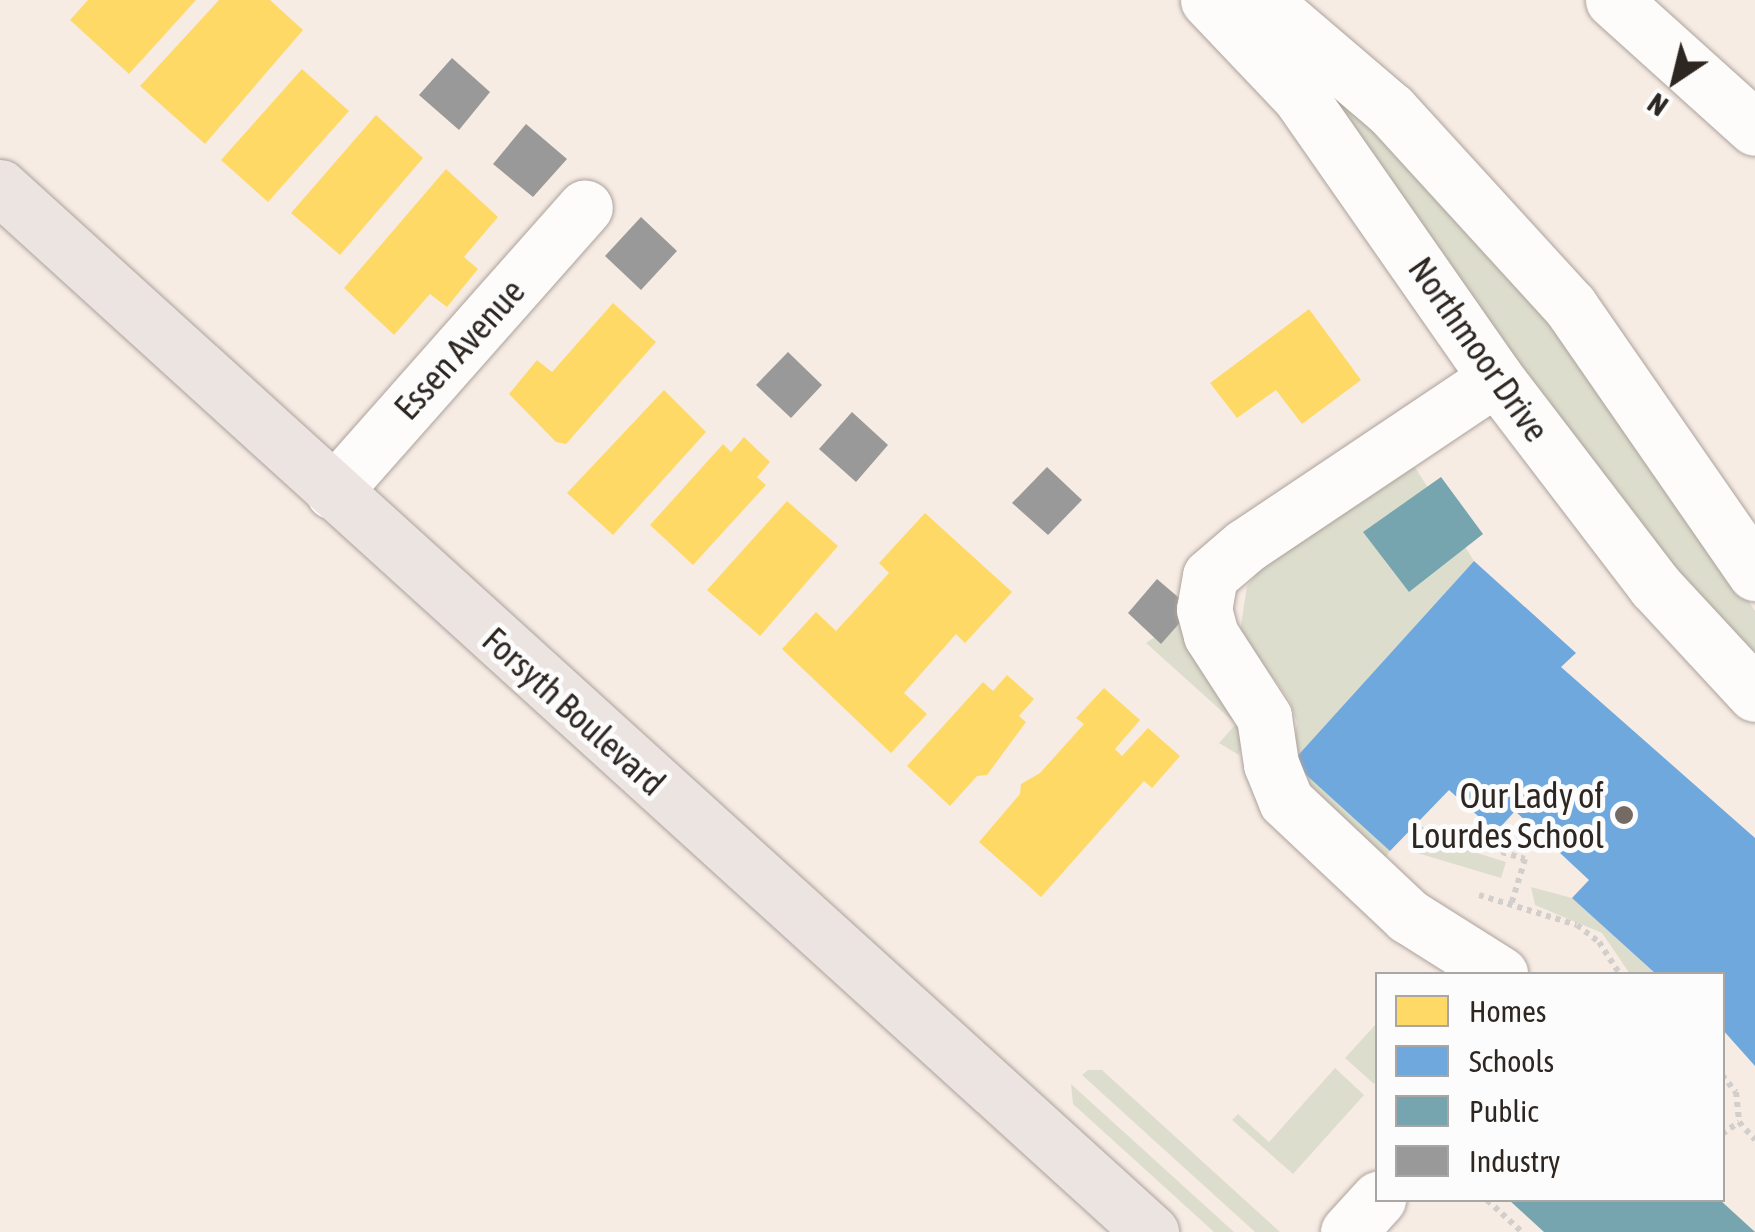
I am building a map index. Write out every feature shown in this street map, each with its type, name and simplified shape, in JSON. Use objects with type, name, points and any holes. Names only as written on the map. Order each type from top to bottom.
[{"type":"main road","name":"Forsyth Boulevard","points":[[0,187],[1150,1232]]},
{"type":"street","name":"Northmoor Drive","points":[[1208,0],[1300,96],[1496,378],[1654,586],[1755,694]]},
{"type":"street","points":[[1262,0],[1390,110],[1570,306],[1755,573]]},
{"type":"street","points":[[1613,0],[1752,118]]},
{"type":"street","name":"Essen Avenue","points":[[332,492],[585,207]]},
{"type":"street","points":[[1496,378],[1245,546],[1210,576],[1204,610],[1211,635],[1264,717],[1271,764],[1286,801],[1408,916],[1497,972]]},
{"type":"street","points":[[1348,1232],[1375,1202]]},
{"type":"path","points":[[1404,851],[1425,829],[1525,859],[1511,905]]},
{"type":"path","points":[[1459,889],[1587,931],[1618,972]]},
{"type":"path","points":[[1725,1079],[1736,1092],[1739,1122],[1755,1140]]},
{"type":"path","points":[[1725,1132],[1739,1122]]},
{"type":"path","points":[[1489,1202],[1522,1232]]},
{"type":"green space","points":[[1343,92],[1619,396],[1755,611],[1755,662],[1672,575],[1333,107]]},
{"type":"green space","points":[[1413,464],[1474,561],[1293,761],[1390,851],[1386,857],[1295,775],[1292,761],[1297,723],[1290,701],[1240,631],[1247,586],[1257,573]]},
{"type":"green space","points":[[1181,619],[1246,721],[1239,755],[1219,743],[1236,724],[1146,643]]},
{"type":"green space","points":[[1426,837],[1506,862],[1501,878],[1414,852]]},
{"type":"green space","points":[[1531,887],[1572,898],[1654,972],[1629,972],[1602,933],[1535,905]]},
{"type":"green space","points":[[1375,1025],[1374,1084],[1345,1058]]},
{"type":"green space","points":[[1335,1068],[1364,1095],[1293,1174],[1232,1120],[1238,1114],[1269,1142]]},
{"type":"green space","points":[[1088,1070],[1102,1070],[1280,1232],[1255,1232],[1082,1075]]},
{"type":"green space","points":[[1071,1084],[1234,1232],[1214,1232],[1073,1104]]},
{"type":"building: Homes","points":[[88,0],[196,0],[129,74],[70,20]]},
{"type":"building: Homes","points":[[219,0],[270,0],[303,30],[205,144],[140,86]]},
{"type":"building: Homes","points":[[302,69],[349,111],[268,202],[221,160]]},
{"type":"building: Homes","points":[[376,115],[423,158],[340,255],[291,213]]},
{"type":"building: Homes","points":[[446,169],[498,217],[464,257],[478,269],[447,307],[430,294],[394,335],[344,288]]},
{"type":"building: Homes","points":[[613,303],[656,342],[566,444],[556,442],[509,394],[537,360],[552,372]]},
{"type":"building: Homes","points":[[1309,309],[1361,380],[1302,424],[1276,390],[1237,418],[1210,383]]},
{"type":"building: Homes","points":[[664,390],[706,432],[613,535],[567,493]]},
{"type":"building: Homes","points":[[744,437],[770,462],[757,477],[766,485],[693,565],[650,525],[723,444],[731,452]]},
{"type":"building: Homes","points":[[787,501],[838,546],[760,636],[707,590]]},
{"type":"building: Homes","points":[[925,513],[1012,592],[965,643],[956,634],[904,693],[927,714],[891,753],[782,649],[816,612],[836,631],[889,573],[879,563]]},
{"type":"building: Homes","points":[[1007,675],[1034,699],[1019,716],[1026,722],[987,775],[977,776],[950,806],[907,766],[983,682],[993,691]]},
{"type":"building: Homes","points":[[1104,688],[1140,720],[1115,749],[1122,756],[1148,728],[1180,756],[1152,788],[1144,781],[1041,897],[979,842],[1020,794],[1021,784],[1040,773],[1084,724],[1076,718]]},
{"type":"building: Schools","name":"Our Lady of Lourdes School","points":[[1474,561],[1576,653],[1561,667],[1755,838],[1755,1066],[1725,1032],[1725,972],[1654,972],[1572,898],[1589,880],[1515,811],[1496,832],[1449,790],[1390,851],[1292,762]]},
{"type":"building: Public","points":[[1441,477],[1483,534],[1409,592],[1363,532]]},
{"type":"building: Public","points":[[1511,1202],[1722,1202],[1755,1232],[1544,1232]]},
{"type":"building: Industry","points":[[452,58],[490,92],[459,130],[419,95]]},
{"type":"building: Industry","points":[[526,124],[567,159],[533,197],[493,164]]},
{"type":"building: Industry","points":[[641,217],[677,251],[641,290],[605,256]]},
{"type":"building: Industry","points":[[788,352],[822,385],[791,418],[756,385]]},
{"type":"building: Industry","points":[[852,412],[888,445],[856,482],[819,449]]},
{"type":"building: Industry","points":[[1047,467],[1082,500],[1048,535],[1012,503]]},
{"type":"building: Industry","points":[[1157,579],[1192,609],[1161,644],[1128,613]]},
{"type":"place","name":"Our Lady of Lourdes School","points":[[1624,815]]}]
